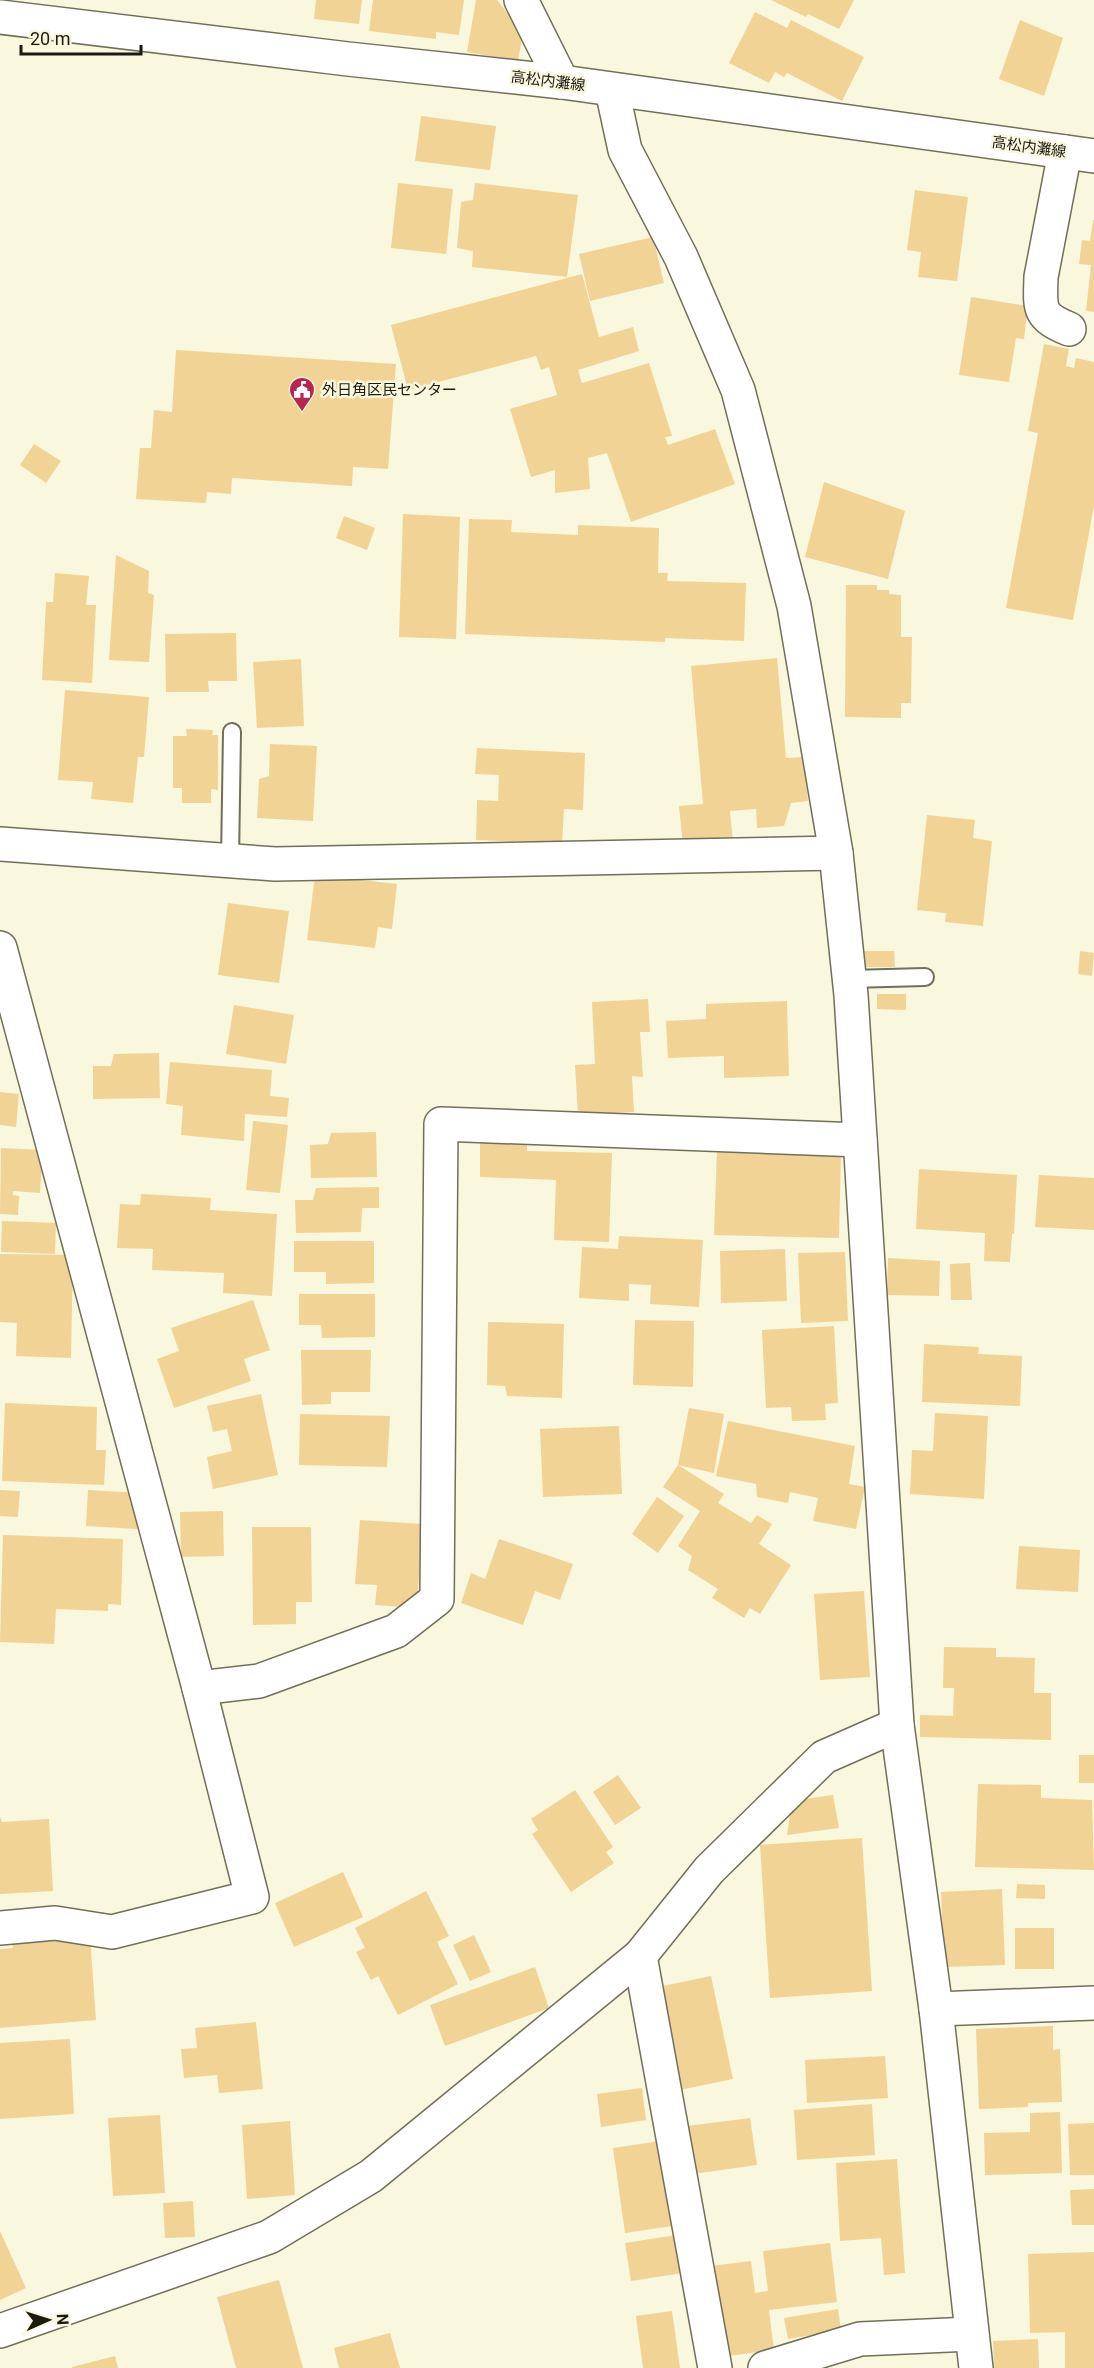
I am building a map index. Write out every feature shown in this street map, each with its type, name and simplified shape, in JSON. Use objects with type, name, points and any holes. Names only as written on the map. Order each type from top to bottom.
[{"type":"street","points":[[520,0],[562,82]]},
{"type":"street","name":"高松内灘線","points":[[0,17],[562,82],[1080,154]]},
{"type":"street","points":[[612,90],[625,150],[681,257],[738,390],[794,606],[836,853],[849,979],[897,1725],[936,2009],[976,2368]]},
{"type":"street","points":[[1069,329],[1050,321],[1044,313],[1041,277],[1080,154]]},
{"type":"street","points":[[0,844],[286,864],[836,853]]},
{"type":"street","points":[[0,948],[199,1688],[252,1897],[112,1932],[55,1923],[0,1928]]},
{"type":"street","points":[[199,1688],[259,1681],[396,1631],[437,1599],[441,1124],[860,1140]]},
{"type":"street","points":[[0,2331],[269,2237],[371,2176],[640,1956],[709,1870],[824,1757],[897,1725]]},
{"type":"street","points":[[640,1956],[715,2368]]},
{"type":"street","points":[[936,2009],[1094,2003]]},
{"type":"street","points":[[765,2368],[860,2339],[971,2334]]},
{"type":"lane","points":[[230,861],[232,732]]},
{"type":"lane","points":[[849,979],[924,977]]},
{"type":"building","points":[[316,0],[362,0],[359,24],[314,19]]},
{"type":"building","points":[[373,0],[464,0],[459,35],[436,32],[436,39],[369,31]]},
{"type":"building","points":[[476,0],[497,0],[523,33],[518,61],[467,52]]},
{"type":"building","points":[[771,0],[854,0],[839,29],[808,14],[806,17]]},
{"type":"building","points":[[755,12],[787,28],[791,20],[864,57],[842,101],[787,73],[784,77],[775,72],[769,83],[729,63]]},
{"type":"building","points":[[1020,20],[1063,38],[1044,96],[999,79]]},
{"type":"building","points":[[421,116],[496,126],[490,170],[415,161]]},
{"type":"building","points":[[398,183],[453,189],[446,254],[391,248]]},
{"type":"building","points":[[475,183],[578,195],[567,277],[472,267],[473,251],[457,248],[461,202],[473,200]]},
{"type":"building","points":[[915,190],[968,197],[957,281],[918,277],[921,252],[907,250]]},
{"type":"building","points":[[1093,220],[1094,312],[1086,311],[1091,265],[1079,264],[1082,240],[1090,241]]},
{"type":"building","points":[[653,237],[664,283],[590,301],[579,254]]},
{"type":"building","points":[[582,274],[599,337],[633,327],[639,351],[578,370],[582,383],[649,363],[672,436],[665,437],[668,445],[715,429],[735,484],[631,522],[607,453],[588,458],[590,489],[555,493],[555,470],[531,477],[510,409],[557,395],[549,367],[541,370],[536,356],[408,390],[391,325]]},
{"type":"building","points":[[971,297],[1028,306],[1024,339],[1016,338],[1009,382],[959,375]]},
{"type":"building","points":[[1044,344],[1069,349],[1066,366],[1074,368],[1076,358],[1094,362],[1094,506],[1073,620],[1006,608],[1038,433],[1028,431]]},
{"type":"building","points":[[176,350],[396,364],[388,469],[353,467],[352,486],[232,478],[231,494],[207,492],[206,503],[136,499],[140,448],[151,448],[154,410],[172,412]]},
{"type":"building","points":[[34,444],[61,461],[46,483],[20,465]]},
{"type":"building","points":[[824,482],[905,511],[888,579],[805,557]]},
{"type":"building","points":[[403,514],[460,517],[456,639],[399,637]]},
{"type":"building","points":[[344,516],[375,528],[367,550],[336,538]]},
{"type":"building","points":[[469,519],[512,520],[511,532],[578,535],[578,525],[659,528],[658,573],[668,573],[667,581],[746,583],[744,641],[665,638],[665,642],[465,634]]},
{"type":"building","points":[[116,555],[149,571],[148,593],[154,595],[149,662],[109,660]]},
{"type":"building","points":[[55,573],[89,576],[86,605],[96,605],[92,683],[42,680],[46,602],[53,602]]},
{"type":"building","points":[[846,585],[877,585],[877,590],[889,590],[889,594],[901,595],[901,637],[912,637],[911,703],[901,703],[901,718],[845,717]]},
{"type":"building","points":[[236,633],[237,681],[208,681],[209,692],[166,692],[165,634]]},
{"type":"building","points":[[777,658],[786,758],[804,757],[808,801],[791,803],[784,826],[757,828],[756,809],[730,811],[733,842],[683,846],[679,806],[703,804],[691,666]]},
{"type":"building","points":[[301,659],[304,726],[257,728],[253,662]]},
{"type":"building","points":[[65,690],[149,697],[144,757],[138,757],[133,803],[91,799],[93,782],[58,780]]},
{"type":"building","points":[[186,729],[213,730],[212,735],[218,735],[218,790],[211,789],[211,803],[182,803],[182,788],[173,788],[173,736],[187,736]]},
{"type":"building","points":[[270,744],[317,746],[313,821],[257,818],[259,779],[269,776]]},
{"type":"building","points":[[477,748],[585,753],[583,810],[564,809],[562,843],[476,840],[477,800],[498,801],[499,775],[475,774]]},
{"type":"building","points":[[927,815],[975,820],[973,838],[992,841],[983,926],[945,922],[946,913],[917,910]]},
{"type":"building","points":[[315,875],[397,884],[392,929],[378,927],[375,948],[307,940]]},
{"type":"building","points":[[228,903],[289,911],[279,983],[218,975]]},
{"type":"building","points":[[864,951],[894,951],[895,967],[864,967]]},
{"type":"building","points":[[1080,951],[1094,953],[1092,976],[1078,974]]},
{"type":"building","points":[[877,994],[906,994],[906,1010],[877,1009]]},
{"type":"building","points":[[648,999],[650,1032],[640,1032],[643,1077],[632,1076],[634,1112],[578,1115],[575,1065],[595,1064],[592,1002]]},
{"type":"building","points":[[787,1001],[789,1076],[724,1078],[724,1056],[668,1058],[666,1021],[706,1019],[706,1004]]},
{"type":"building","points":[[234,1005],[294,1015],[286,1064],[226,1054]]},
{"type":"building","points":[[159,1053],[160,1098],[93,1099],[93,1066],[111,1066],[114,1054]]},
{"type":"building","points":[[170,1062],[272,1070],[270,1096],[289,1098],[287,1117],[245,1114],[244,1141],[181,1135],[183,1106],[166,1104]]},
{"type":"building","points":[[0,1092],[19,1094],[16,1127],[0,1125]]},
{"type":"building","points":[[253,1121],[288,1125],[280,1193],[246,1190]]},
{"type":"building","points":[[376,1132],[377,1177],[311,1178],[310,1145],[328,1144],[331,1133]]},
{"type":"building","points":[[480,1140],[527,1142],[527,1151],[612,1153],[609,1242],[554,1240],[556,1180],[480,1177]]},
{"type":"building","points":[[1,1148],[43,1150],[40,1193],[13,1191],[13,1195],[19,1196],[18,1215],[0,1214]]},
{"type":"building","points":[[717,1149],[841,1153],[839,1238],[714,1235]]},
{"type":"building","points":[[919,1169],[1017,1175],[1010,1262],[984,1261],[985,1233],[916,1229]]},
{"type":"building","points":[[1039,1175],[1094,1178],[1094,1230],[1035,1227]]},
{"type":"building","points":[[379,1187],[379,1208],[362,1208],[361,1232],[296,1233],[295,1200],[313,1200],[316,1188]]},
{"type":"building","points":[[141,1194],[211,1198],[210,1210],[277,1214],[272,1296],[223,1293],[224,1273],[152,1270],[153,1249],[117,1248],[120,1204],[140,1205]]},
{"type":"building","points":[[2,1221],[56,1223],[55,1254],[1,1252]]},
{"type":"building","points":[[619,1236],[703,1240],[699,1307],[650,1304],[651,1285],[629,1284],[629,1301],[579,1298],[582,1247],[618,1249]]},
{"type":"building","points":[[294,1241],[374,1241],[374,1283],[326,1284],[326,1272],[294,1272]]},
{"type":"building","points":[[785,1249],[787,1301],[721,1303],[720,1251]]},
{"type":"building","points":[[845,1252],[848,1321],[801,1323],[798,1253]]},
{"type":"building","points":[[0,1254],[73,1255],[71,1358],[16,1356],[17,1323],[0,1322]]},
{"type":"building","points":[[888,1258],[940,1261],[939,1296],[887,1295]]},
{"type":"building","points":[[970,1263],[972,1300],[951,1300],[950,1264]]},
{"type":"building","points":[[299,1294],[375,1294],[375,1337],[322,1338],[321,1325],[299,1325]]},
{"type":"building","points":[[253,1300],[270,1350],[244,1359],[251,1381],[174,1408],[157,1359],[179,1351],[171,1328]]},
{"type":"building","points":[[635,1320],[694,1321],[693,1387],[633,1385]]},
{"type":"building","points":[[488,1322],[564,1324],[562,1398],[507,1396],[505,1386],[487,1385]]},
{"type":"building","points":[[834,1326],[838,1403],[825,1404],[826,1420],[792,1421],[791,1407],[766,1408],[762,1330]]},
{"type":"building","points":[[924,1344],[979,1347],[978,1354],[1022,1356],[1020,1406],[922,1402]]},
{"type":"building","points":[[301,1350],[371,1350],[370,1392],[331,1392],[331,1404],[302,1405]]},
{"type":"building","points":[[261,1394],[278,1475],[213,1489],[207,1457],[232,1451],[227,1429],[213,1432],[207,1406]]},
{"type":"building","points":[[5,1403],[97,1407],[96,1450],[106,1450],[104,1485],[2,1481]]},
{"type":"building","points":[[689,1408],[724,1414],[714,1473],[678,1465]]},
{"type":"building","points":[[935,1413],[988,1416],[984,1499],[910,1494],[912,1450],[933,1451]]},
{"type":"building","points":[[300,1414],[390,1416],[387,1467],[299,1465]]},
{"type":"building","points":[[728,1421],[855,1446],[849,1484],[865,1487],[856,1529],[813,1521],[818,1498],[790,1492],[788,1503],[757,1497],[756,1484],[716,1476]]},
{"type":"building","points":[[619,1426],[622,1494],[543,1497],[540,1429]]},
{"type":"building","points":[[678,1465],[724,1494],[718,1503],[751,1523],[757,1515],[772,1524],[759,1544],[791,1565],[760,1614],[750,1608],[744,1618],[712,1598],[718,1589],[688,1570],[692,1556],[678,1546],[700,1511],[663,1487]]},
{"type":"building","points":[[0,1490],[20,1491],[18,1517],[0,1516]]},
{"type":"building","points":[[88,1490],[138,1493],[137,1529],[86,1526]]},
{"type":"building","points":[[657,1497],[684,1516],[658,1553],[632,1534]]},
{"type":"building","points":[[223,1511],[224,1556],[181,1557],[180,1512]]},
{"type":"building","points":[[360,1520],[422,1524],[417,1608],[375,1605],[377,1585],[355,1584]]},
{"type":"building","points":[[252,1527],[311,1527],[312,1602],[296,1602],[296,1624],[253,1625]]},
{"type":"building","points":[[3,1535],[123,1539],[121,1605],[108,1604],[108,1611],[56,1609],[54,1644],[0,1642]]},
{"type":"building","points":[[499,1539],[573,1564],[560,1600],[535,1591],[523,1625],[461,1603],[471,1573],[485,1579]]},
{"type":"building","points":[[1019,1546],[1080,1550],[1078,1592],[1016,1589]]},
{"type":"building","points":[[864,1591],[870,1677],[820,1680],[814,1594]]},
{"type":"building","points":[[944,1647],[996,1648],[996,1657],[1035,1658],[1034,1693],[1051,1693],[1051,1740],[920,1737],[920,1715],[953,1716],[954,1688],[943,1688]]},
{"type":"building","points":[[1079,1755],[1094,1755],[1094,1783],[1079,1783]]},
{"type":"building","points":[[618,1775],[641,1808],[615,1825],[593,1792]]},
{"type":"building","points":[[978,1784],[1041,1785],[1041,1798],[1092,1800],[1094,1870],[975,1867]]},
{"type":"building","points":[[575,1790],[613,1847],[606,1852],[614,1863],[571,1892],[532,1834],[538,1830],[531,1819]]},
{"type":"building","points":[[833,1795],[839,1828],[787,1835],[792,1801]]},
{"type":"building","points":[[0,1817],[2,1822],[49,1819],[53,1891],[0,1894]]},
{"type":"building","points":[[862,1838],[872,1991],[770,1998],[760,1845]]},
{"type":"building","points":[[343,1872],[363,1917],[294,1947],[275,1903]]},
{"type":"building","points":[[1017,1884],[1045,1885],[1045,1899],[1016,1898]]},
{"type":"building","points":[[1002,1889],[1005,1965],[944,1967],[941,1892]]},
{"type":"building","points":[[426,1891],[449,1936],[437,1942],[458,1984],[398,2015],[378,1976],[371,1980],[356,1952],[365,1948],[355,1928]]},
{"type":"building","points":[[1015,1928],[1054,1928],[1054,1969],[1015,1969]]},
{"type":"building","points":[[474,1935],[491,1972],[470,1981],[453,1945]]},
{"type":"building","points":[[90,1936],[96,2020],[0,2028],[0,1949],[13,1948],[12,1942]]},
{"type":"building","points":[[535,1967],[549,2008],[445,2046],[430,2005]]},
{"type":"building","points":[[711,1976],[733,2079],[680,2090],[658,1987]]},
{"type":"building","points":[[256,2022],[263,2089],[219,2093],[217,2075],[184,2078],[181,2049],[197,2048],[195,2028]]},
{"type":"building","points":[[1053,2026],[1053,2050],[1060,2049],[1062,2102],[1028,2103],[1028,2107],[979,2109],[976,2029]]},
{"type":"building","points":[[70,2039],[74,2114],[0,2119],[0,2043]]},
{"type":"building","points":[[885,2056],[888,2098],[807,2103],[805,2060]]},
{"type":"building","points":[[642,2088],[646,2120],[601,2127],[597,2094]]},
{"type":"building","points":[[872,2104],[875,2155],[797,2160],[794,2110]]},
{"type":"building","points":[[1060,2112],[1062,2173],[985,2175],[984,2133],[1030,2132],[1030,2113]]},
{"type":"building","points":[[160,2115],[165,2193],[113,2196],[108,2118]]},
{"type":"building","points":[[750,2118],[757,2165],[693,2174],[687,2126]]},
{"type":"building","points":[[290,2121],[295,2195],[247,2199],[242,2125]]},
{"type":"building","points":[[1094,2123],[1094,2175],[1070,2175],[1068,2124]]},
{"type":"building","points":[[667,2140],[679,2225],[625,2233],[613,2148]]},
{"type":"building","points":[[897,2159],[905,2273],[884,2275],[881,2238],[840,2241],[836,2163]]},
{"type":"building","points":[[1094,2189],[1094,2225],[1072,2225],[1070,2190]]},
{"type":"building","points":[[193,2201],[195,2237],[165,2238],[163,2203]]},
{"type":"building","points":[[0,2231],[26,2288],[0,2300]]},
{"type":"building","points":[[676,2235],[682,2273],[631,2281],[625,2243]]},
{"type":"building","points":[[830,2243],[837,2302],[769,2310],[774,2350],[721,2357],[710,2266],[751,2261],[755,2293],[768,2291],[763,2251]]},
{"type":"building","points":[[1094,2252],[1094,2368],[1065,2368],[1065,2332],[1030,2333],[1028,2254]]},
{"type":"building","points":[[279,2280],[303,2368],[236,2368],[217,2297]]},
{"type":"building","points":[[838,2309],[841,2330],[788,2339],[784,2318]]},
{"type":"building","points":[[672,2311],[680,2368],[643,2368],[636,2316]]},
{"type":"building","points":[[390,2333],[400,2368],[339,2368],[334,2348]]},
{"type":"building","points":[[1038,2339],[1039,2368],[994,2368],[993,2341]]},
{"type":"building","points":[[115,2356],[118,2368],[72,2368],[72,2367]]},
{"type":"place","name":"外日角区民センター","points":[[302,413]]}]
